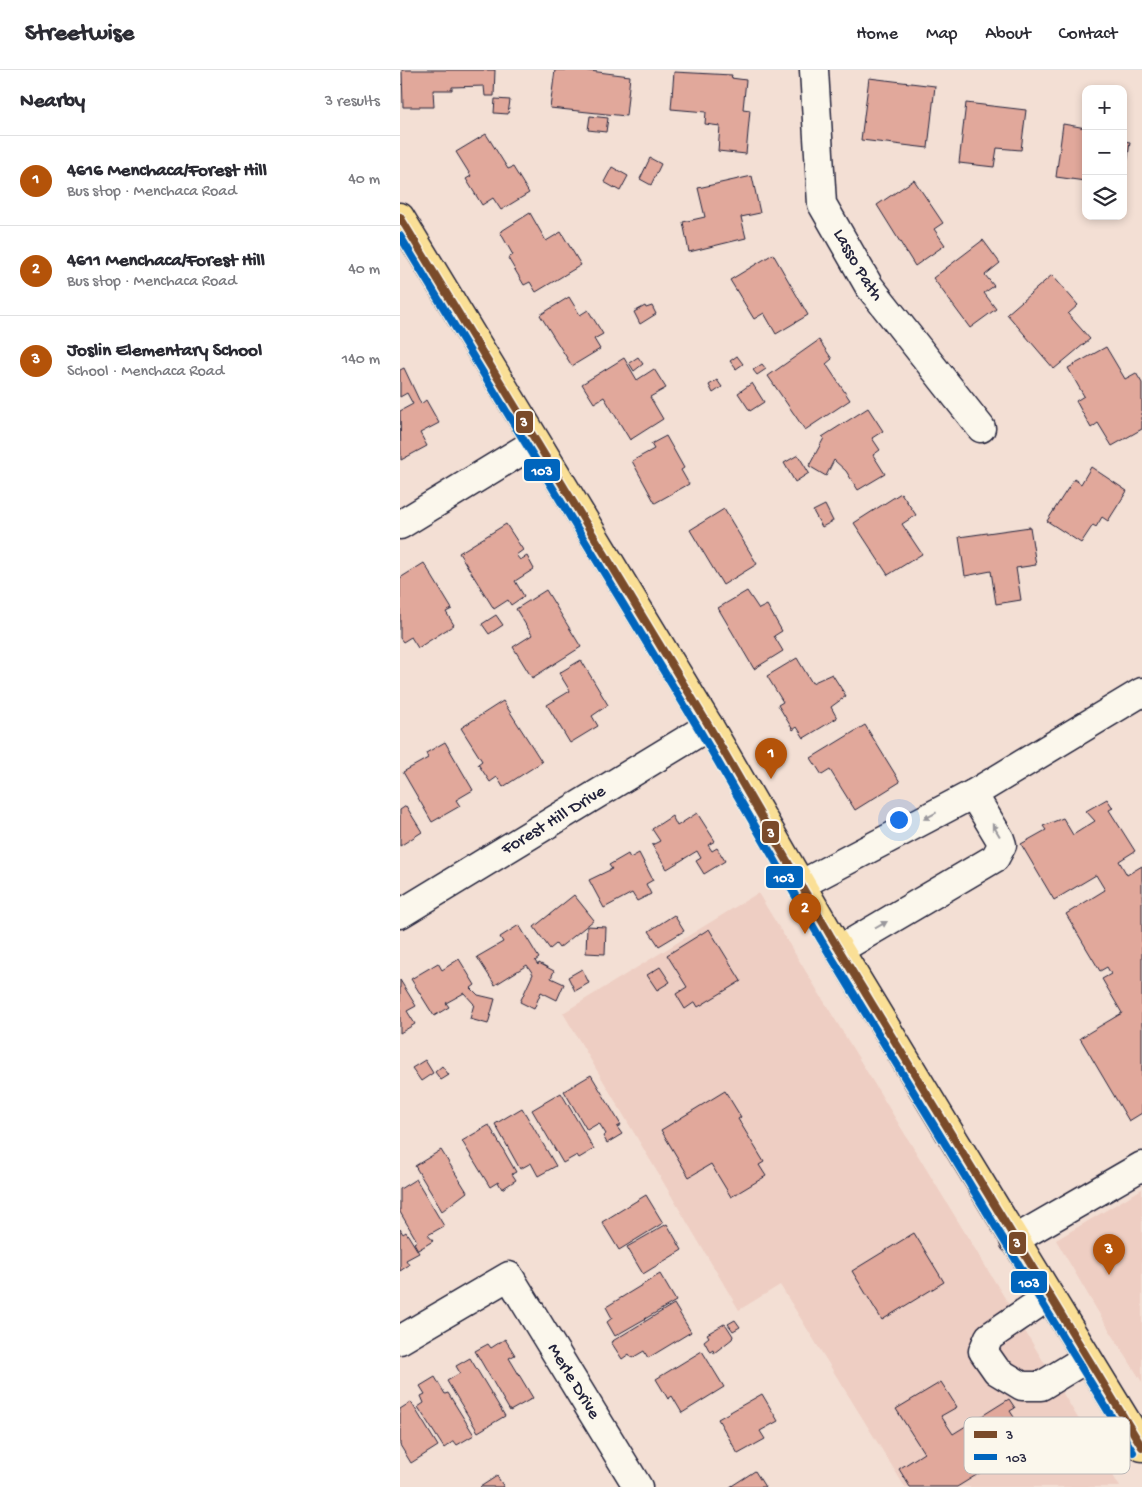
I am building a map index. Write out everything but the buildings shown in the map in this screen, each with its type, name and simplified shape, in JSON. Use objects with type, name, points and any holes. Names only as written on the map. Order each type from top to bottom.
[{"type":"main road","points":[[400,217],[709,726],[839,950],[1123,1417]]},
{"type":"main road","points":[[1130,1428],[1142,1447]]},
{"type":"street","name":"Lasso Path","points":[[814,70],[822,204],[869,286],[981,428]]},
{"type":"street","points":[[400,525],[536,442]]},
{"type":"street","points":[[802,884],[974,794],[1142,692]]},
{"type":"street","name":"Forest Hill Drive","points":[[400,914],[709,726]]},
{"type":"street","points":[[839,950],[995,858],[1002,845],[974,794]]},
{"type":"street","points":[[1014,1240],[1142,1166]]},
{"type":"street","name":"Merle Drive","points":[[400,1340],[509,1276],[638,1487]]},
{"type":"street","points":[[1049,1296],[989,1337],[983,1351],[997,1371],[1022,1386],[1042,1386],[1087,1358]]},
{"type":"shaded area","points":[[758,893],[1077,1417],[964,1417],[964,1474],[1112,1474],[1120,1487],[905,1487],[780,1285],[739,1310],[563,1013]]},
{"type":"shaded area","points":[[1142,1189],[1142,1382],[1056,1240]]},
{"type":"transit line","name":"3","points":[[400,217],[709,726],[830,935],[1124,1417]]},
{"type":"transit line","name":"103","points":[[400,236],[700,731],[821,940],[1112,1417]]},
{"type":"transit line","name":"3","points":[[1130,1427],[1142,1447]]},
{"type":"transit line","name":"103","points":[[1130,1447],[1133,1452]]},
{"type":"place","name":"4616 Menchaca/Forest Hill","points":[[771,779]]},
{"type":"place","name":"4611 Menchaca/Forest Hill","points":[[805,934]]},
{"type":"place","name":"Joslin Elementary School","points":[[1109,1275]]}]
